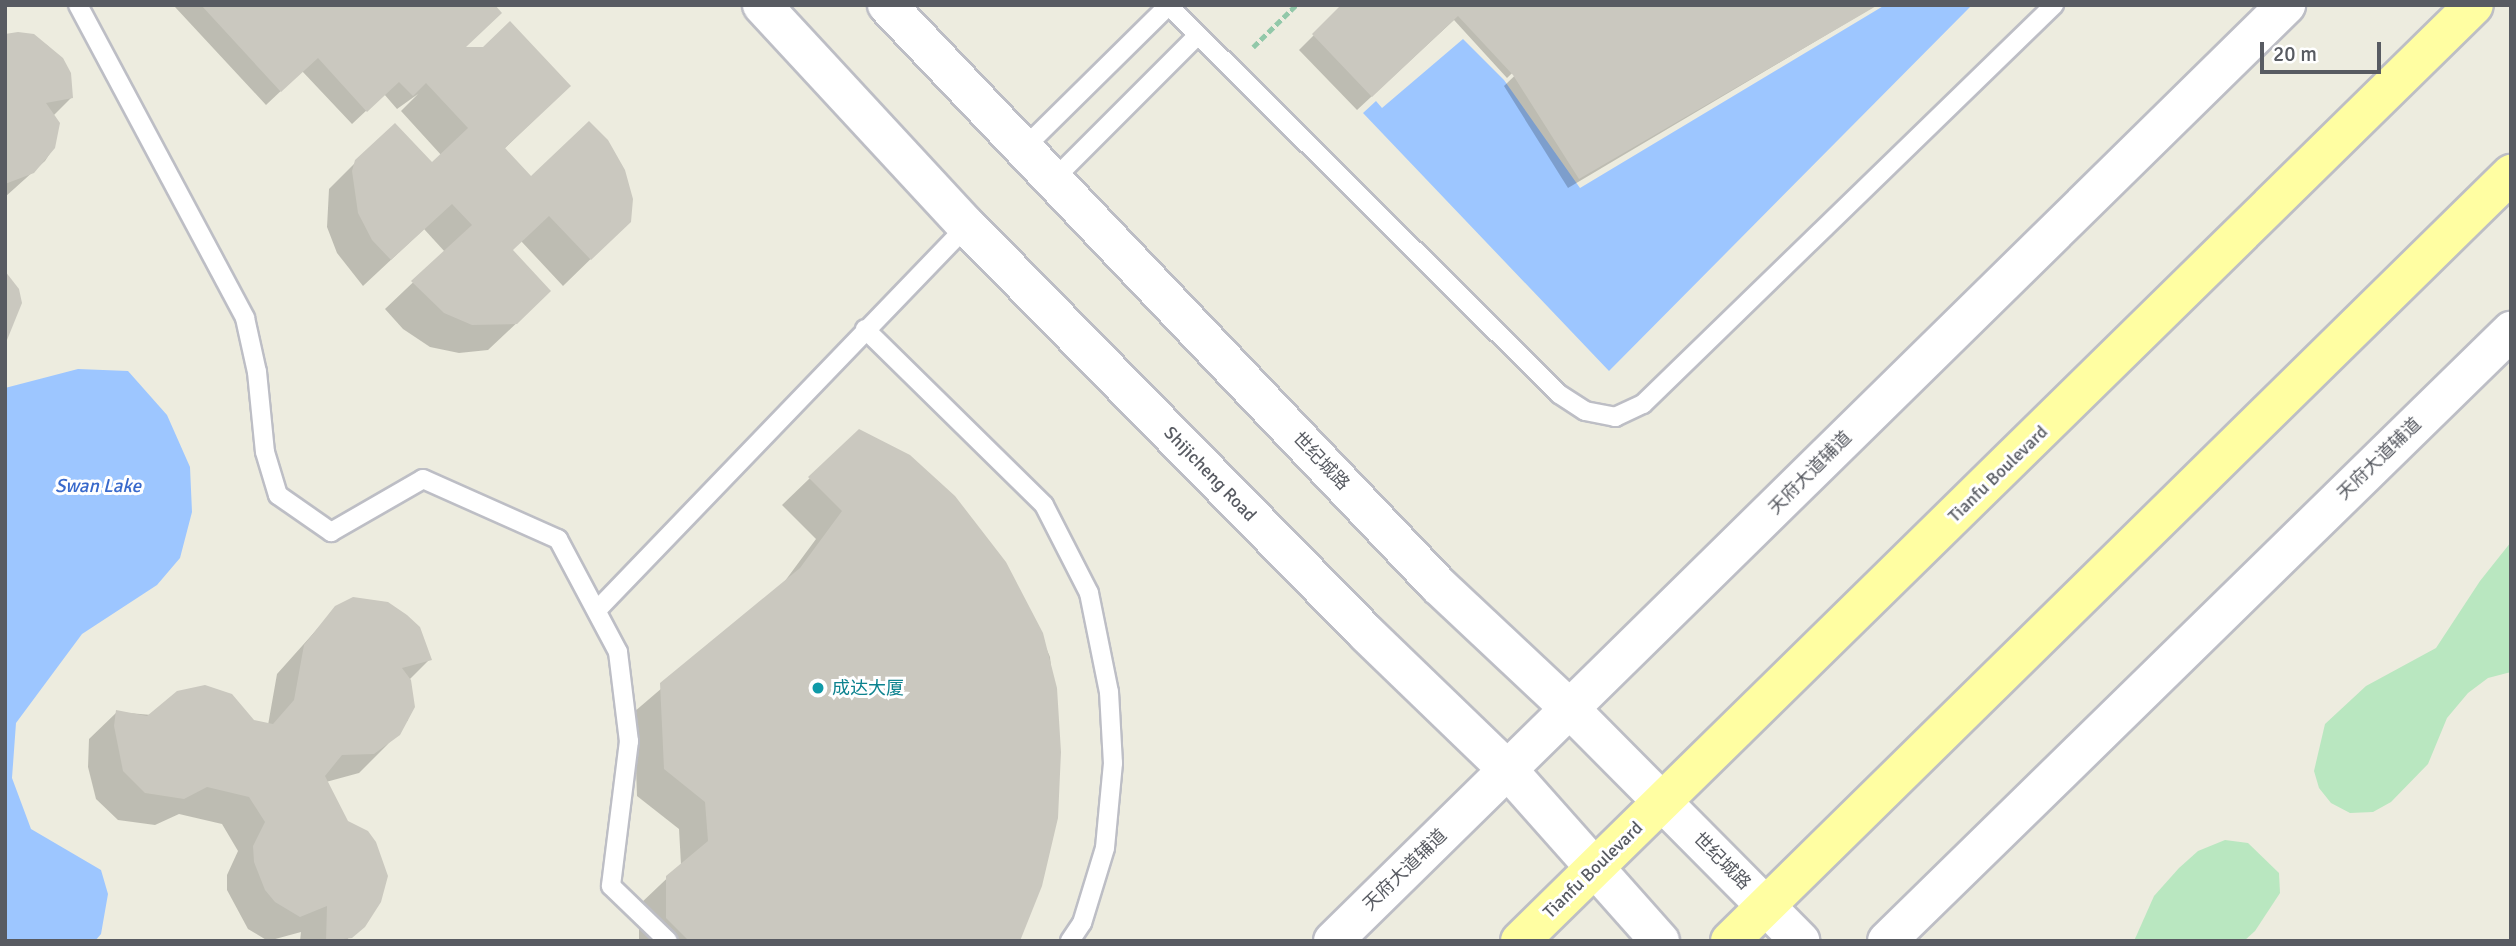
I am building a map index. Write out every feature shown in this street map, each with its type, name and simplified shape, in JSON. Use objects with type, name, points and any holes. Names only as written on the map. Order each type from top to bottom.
[{"type":"main road","name":"Shijicheng Road","points":[[762,5],[967,226],[1367,634],[1508,770],[1593,870],[1660,941]]},
{"type":"main road","name":"世纪城路","points":[[887,5],[1439,586],[1570,709],[1800,941]]},
{"type":"main road","name":"天府大道辅道","points":[[1333,941],[2287,5]]},
{"type":"main road","name":"Tianfu Boulevard","points":[[1520,941],[2474,5]]},
{"type":"main road","points":[[1730,941],[2511,174]]},
{"type":"main road","name":"天府大道辅道","points":[[1887,941],[2511,331]]},
{"type":"lane","points":[[78,5],[245,318],[257,372],[265,452],[278,495],[331,532],[423,479],[558,539],[598,609],[618,652],[629,741],[611,886],[668,941]]},
{"type":"lane","points":[[1023,149],[1168,6],[1559,394],[1585,411],[1615,418],[1643,404],[2054,5]]},
{"type":"lane","points":[[1052,180],[1197,36]]},
{"type":"lane","points":[[598,609],[967,226]]},
{"type":"lane","points":[[865,329],[1044,505],[1089,593],[1110,692],[1113,763],[1105,848],[1082,923],[1070,941]]},
{"type":"path","points":[[1230,70],[1296,5]]},
{"type":"green space","points":[[2511,542],[2511,672],[2488,678],[2468,693],[2447,718],[2428,764],[2391,802],[2373,812],[2350,813],[2331,803],[2319,788],[2314,771],[2325,724],[2366,686],[2436,648],[2480,581]]},
{"type":"green space","points":[[2225,840],[2248,843],[2279,873],[2280,893],[2255,931],[2244,941],[2134,941],[2154,896],[2179,868],[2198,851]]},
{"type":"water","points":[[1885,5],[1972,5],[1609,371],[1363,113],[1376,101],[1382,108],[1463,39],[1504,80],[1580,188]]},
{"type":"water","name":"Swan Lake","points":[[78,369],[128,371],[167,415],[190,467],[192,512],[180,558],[157,585],[82,634],[16,723],[12,778],[31,829],[101,870],[108,894],[101,934],[95,941],[5,941],[5,388]]},
{"type":"building","points":[[201,5],[495,5],[502,13],[466,47],[483,47],[510,21],[571,86],[505,148],[531,176],[589,121],[608,140],[625,170],[633,199],[631,222],[591,260],[549,216],[513,250],[551,291],[517,324],[472,325],[444,313],[411,281],[472,225],[452,204],[391,260],[372,240],[358,213],[352,171],[355,160],[395,123],[432,162],[468,128],[426,83],[413,96],[399,82],[367,112],[318,58],[281,92]]},
{"type":"building","points":[[1341,5],[1878,5],[1579,179],[1513,75],[1458,16],[1372,97],[1312,34]]},
{"type":"building","points":[[5,34],[34,34],[63,58],[71,73],[73,98],[46,103],[60,123],[55,148],[34,173],[5,184]]},
{"type":"building","points":[[5,271],[19,289],[22,303],[5,345]]},
{"type":"building","name":"成达大厦","points":[[859,429],[910,455],[955,496],[1006,562],[1043,633],[1057,688],[1061,752],[1058,818],[1042,886],[1020,941],[689,941],[666,918],[666,876],[708,841],[705,802],[664,769],[660,683],[800,568],[842,511],[808,477]]},
{"type":"building","points":[[353,597],[388,602],[407,615],[420,627],[432,660],[402,668],[411,680],[415,707],[400,735],[374,754],[342,755],[325,776],[348,821],[368,831],[376,842],[388,876],[381,902],[365,927],[352,938],[326,941],[327,906],[300,917],[275,902],[265,890],[254,862],[253,846],[265,822],[249,797],[207,787],[184,799],[145,793],[123,771],[114,726],[116,710],[147,716],[177,691],[205,685],[232,694],[254,720],[273,724],[294,700],[304,645],[335,606]]},
{"type":"place","name":"成达大厦","points":[[818,688]]}]
